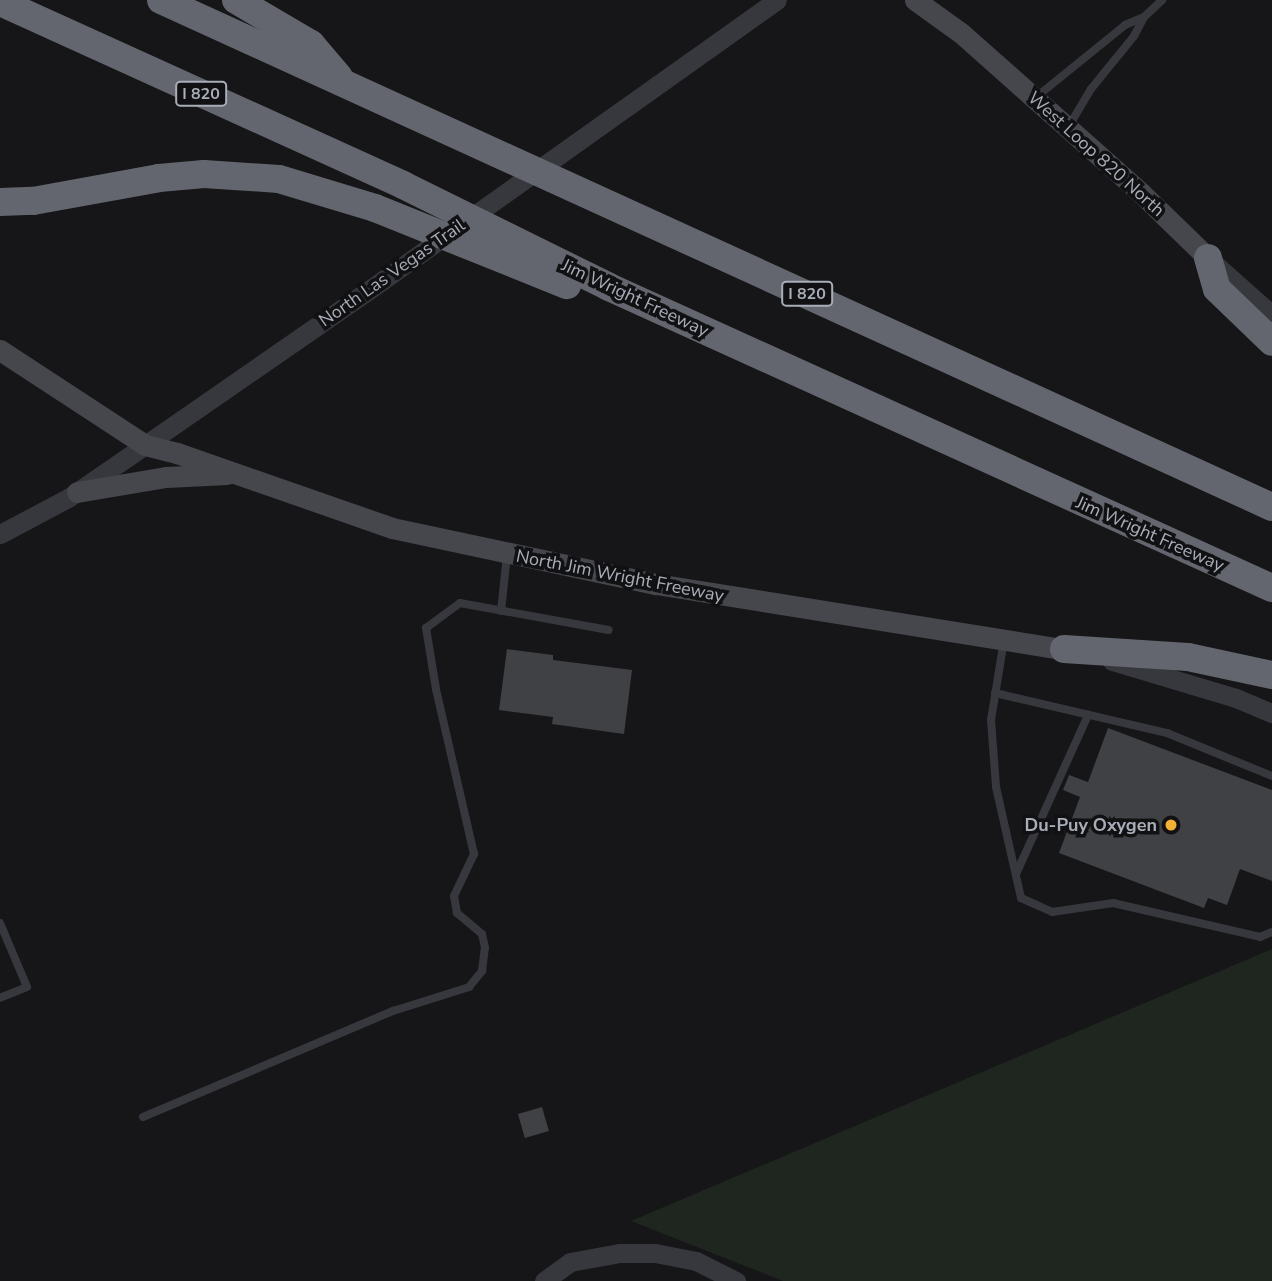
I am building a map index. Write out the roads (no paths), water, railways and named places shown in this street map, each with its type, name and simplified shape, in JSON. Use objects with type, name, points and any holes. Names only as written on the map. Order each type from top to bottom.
[{"type":"highway","name":"I 820","points":[[161,0],[1272,507]]},
{"type":"highway","points":[[236,0],[311,44],[343,82]]},
{"type":"highway","name":"Jim Wright Freeway","points":[[0,2],[403,185],[609,287],[1272,588]]},
{"type":"highway","points":[[0,202],[33,201],[159,178],[204,174],[279,180],[375,208],[579,290],[609,287]]},
{"type":"highway","points":[[1208,258],[1217,289],[1272,342]]},
{"type":"highway","points":[[1064,649],[1188,657],[1272,675]]},
{"type":"main road","name":"West Loop 820 North","points":[[915,0],[961,33],[1208,258]]},
{"type":"main road","name":"North Jim Wright Freeway","points":[[0,350],[145,445],[177,453],[392,528],[656,584],[1064,649]]},
{"type":"main road","points":[[76,492],[166,477],[236,474]]},
{"type":"street","name":"North Las Vegas Trail","points":[[0,534],[76,492],[145,445],[383,281],[777,0]]},
{"type":"street","name":"West Loop 820 North","points":[[1208,258],[1272,315]]},
{"type":"street","name":"North Jim Wright Freeway","points":[[1064,649],[1178,680],[1272,713]]},
{"type":"street","points":[[544,1281],[570,1262],[620,1252],[655,1253],[696,1261],[736,1281]]},
{"type":"lane","points":[[1068,128],[1091,89],[1134,36],[1144,17],[1162,0]]},
{"type":"lane","points":[[1035,99],[1125,25],[1144,17]]},
{"type":"lane","points":[[501,611],[507,554]]},
{"type":"lane","points":[[144,1117],[393,1011],[469,987],[482,971],[485,948],[482,934],[457,913],[454,896],[474,854],[436,689],[426,628],[460,603],[610,630]]},
{"type":"lane","points":[[1004,640],[991,720],[996,787],[1021,898],[1052,912],[1113,903],[1259,937],[1272,932]]},
{"type":"lane","points":[[995,693],[1167,733],[1272,776]]},
{"type":"lane","points":[[1016,874],[1088,715]]},
{"type":"lane","points":[[0,923],[27,987],[0,998]]},
{"type":"place","name":"Du-Puy Oxygen","points":[[1171,825]]}]
